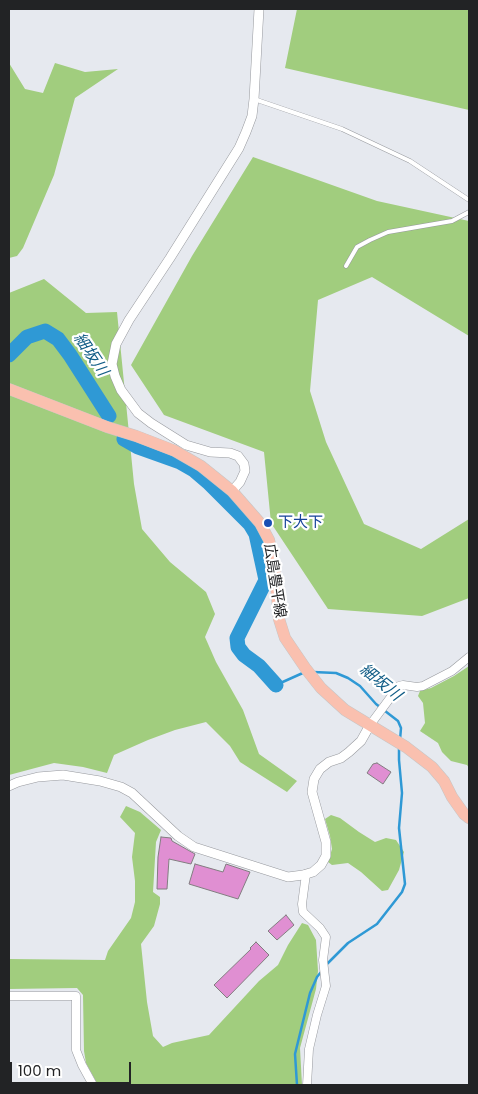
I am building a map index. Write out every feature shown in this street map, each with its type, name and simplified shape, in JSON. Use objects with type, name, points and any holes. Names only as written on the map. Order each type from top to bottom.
[{"type":"main road","name":"広島豊平線","points":[[9,389],[175,451],[201,466],[232,491],[260,523],[268,540],[274,562],[279,619],[285,638],[306,669],[321,688],[345,710],[401,743],[432,767],[444,781],[464,814],[469,818]]},
{"type":"street","points":[[232,491],[240,482],[245,471],[244,464],[238,456],[230,453],[210,452],[186,445],[151,423],[138,413],[121,390],[112,364],[116,344],[129,320],[239,148],[252,116],[258,9]]},
{"type":"street","points":[[9,786],[38,777],[63,776],[100,781],[121,787],[132,793],[178,836],[194,847],[288,877],[306,874],[313,872],[321,865],[326,856],[326,842],[312,792],[314,779],[320,769],[329,762],[341,758],[361,741],[399,686],[423,686],[452,671],[469,657]]},
{"type":"street","points":[[306,874],[302,904],[303,912],[320,928],[326,937],[323,960],[326,986],[309,1049],[307,1085]]},
{"type":"street","points":[[9,996],[76,996],[76,1050],[93,1085]]},
{"type":"lane","points":[[254,99],[342,129],[410,161],[469,200]]},
{"type":"lane","points":[[346,266],[358,247],[388,232],[452,221],[469,212]]},
{"type":"green space","points":[[297,9],[469,9],[469,110],[285,68]]},
{"type":"green space","points":[[9,63],[25,89],[43,93],[55,63],[85,72],[118,69],[75,98],[54,175],[23,248],[17,256],[9,258]]},
{"type":"green space","points":[[253,157],[377,201],[469,221],[469,336],[372,277],[318,300],[310,391],[326,442],[364,524],[421,549],[469,519],[469,598],[422,616],[328,609],[271,523],[264,452],[164,415],[131,365],[192,256]]},
{"type":"green space","points":[[44,279],[86,313],[117,312],[134,484],[142,529],[170,562],[206,592],[215,614],[205,637],[216,662],[243,710],[259,754],[297,781],[287,792],[240,762],[230,746],[206,722],[175,730],[114,755],[107,773],[54,763],[9,775],[9,293]]},
{"type":"green space","points":[[469,666],[469,768],[467,765],[451,761],[442,752],[438,743],[420,731],[425,723],[423,703],[418,696],[420,691],[431,688]]},
{"type":"green space","points":[[126,806],[140,812],[161,830],[156,842],[153,892],[160,897],[160,904],[154,926],[141,944],[147,1002],[153,1036],[163,1047],[172,1043],[209,1035],[259,981],[278,965],[302,923],[308,925],[316,940],[318,971],[316,989],[300,1048],[302,1085],[98,1085],[86,1063],[83,995],[77,988],[9,989],[9,959],[105,960],[108,951],[131,918],[135,902],[132,857],[135,833],[120,817]]},
{"type":"green space","points":[[331,815],[340,818],[375,842],[386,838],[396,840],[404,852],[399,870],[388,890],[382,891],[348,863],[332,865],[328,862],[332,849],[325,819]]},
{"type":"building","points":[[377,763],[391,772],[383,784],[367,773],[373,764]]},
{"type":"building","points":[[161,837],[171,838],[172,841],[195,854],[191,864],[169,859],[167,889],[157,889]]},
{"type":"building","points":[[195,864],[223,872],[226,864],[250,872],[238,899],[189,884]]},
{"type":"building","points":[[286,915],[294,925],[277,940],[268,931]]},
{"type":"building","points":[[256,942],[269,955],[227,998],[214,985]]},
{"type":"waterway","name":"細坂川","points":[[9,355],[27,337],[45,331],[58,339],[109,416]]},
{"type":"waterway","name":"細坂川","points":[[124,439],[138,447],[180,462],[194,470],[250,524],[256,534],[266,580],[237,638],[238,647],[276,685]]},
{"type":"waterway","name":"細坂川","points":[[276,685],[305,672]]},
{"type":"waterway","name":"細坂川","points":[[313,672],[336,673],[360,686],[376,704],[398,721],[401,728],[400,740]]},
{"type":"waterway","name":"細坂川","points":[[326,965],[348,943],[377,924],[402,892],[405,884],[399,828],[402,793],[399,748]]},
{"type":"waterway","name":"細坂川","points":[[297,1085],[295,1054],[310,993],[321,972]]},
{"type":"place","name":"下大下","points":[[268,523]]}]
